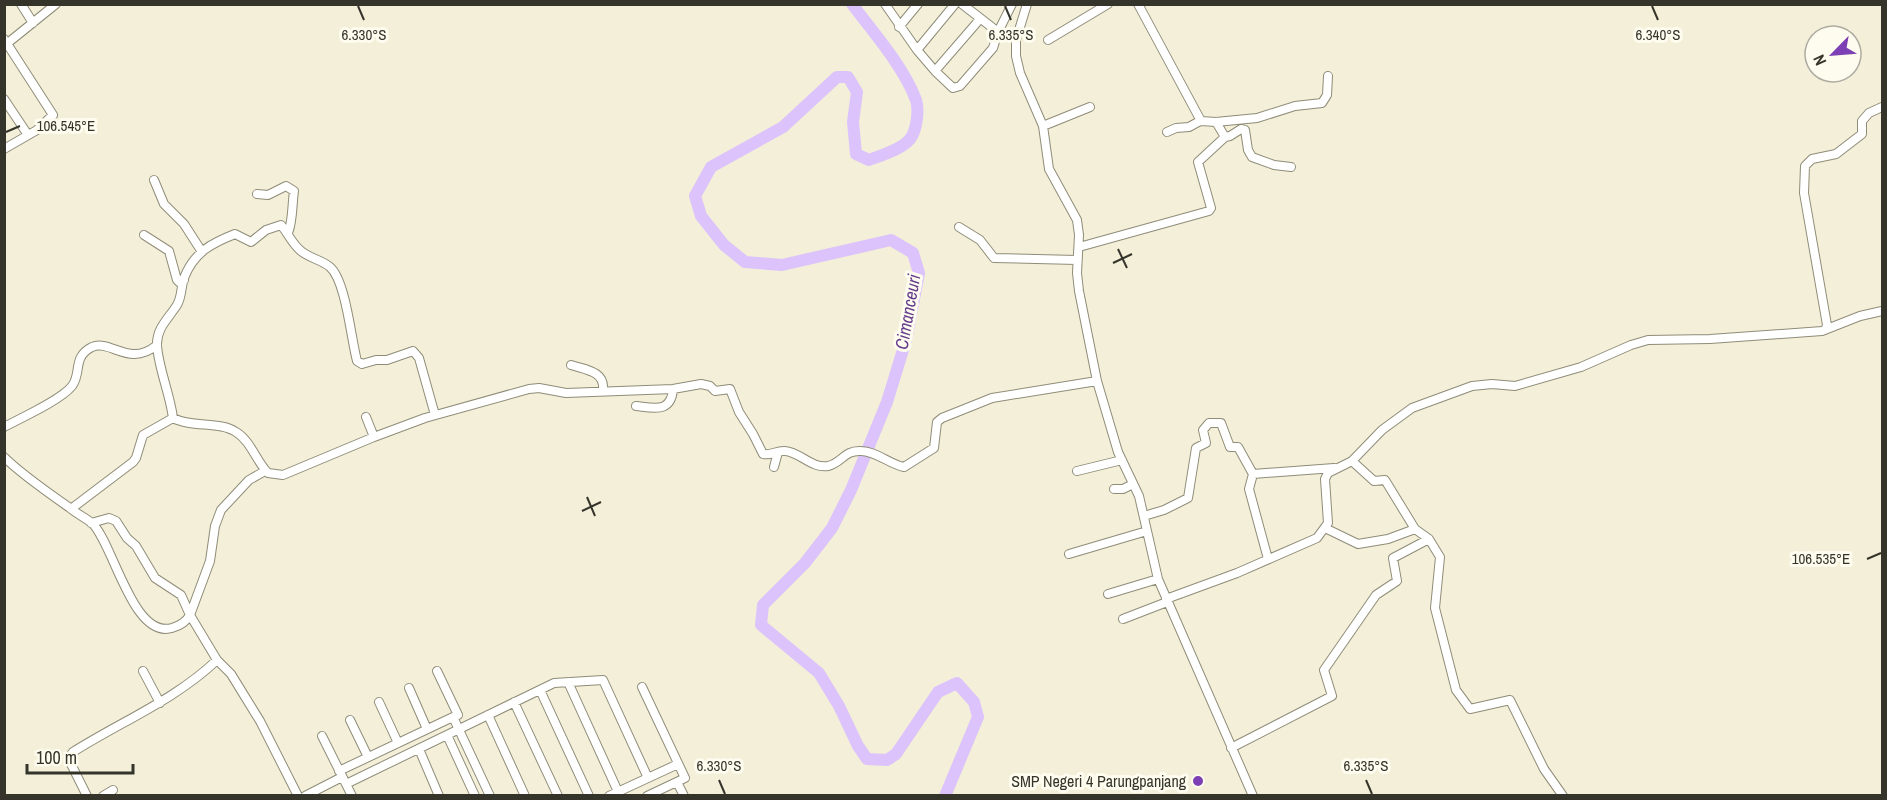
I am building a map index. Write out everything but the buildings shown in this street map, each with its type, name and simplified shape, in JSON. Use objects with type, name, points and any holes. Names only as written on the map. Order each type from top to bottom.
[{"type":"street","points":[[21,4],[33,23]]},
{"type":"street","points":[[4,149],[28,135],[54,115],[6,43],[56,4]]},
{"type":"street","points":[[885,4],[917,50],[953,88],[958,87],[993,48],[1010,6]]},
{"type":"street","points":[[899,27],[918,4]]},
{"type":"street","points":[[917,50],[955,4]]},
{"type":"street","points":[[962,4],[998,32]]},
{"type":"street","points":[[1027,4],[1016,40],[1016,56],[1020,73],[1043,126],[1049,169],[1074,213],[1078,226],[1079,291],[1097,381],[1122,460],[1144,516],[1158,579],[1252,795]]},
{"type":"street","points":[[1048,40],[1108,4]]},
{"type":"street","points":[[1138,4],[1200,120]]},
{"type":"street","points":[[935,71],[981,19]]},
{"type":"street","points":[[1167,132],[1176,128],[1189,127],[1200,120],[1216,122],[1257,118],[1287,107],[1322,103],[1327,94],[1328,76]]},
{"type":"street","points":[[4,99],[28,135]]},
{"type":"street","points":[[1043,126],[1090,107]]},
{"type":"street","points":[[1826,328],[1804,193],[1805,166],[1812,159],[1836,154],[1862,134],[1862,121],[1869,113],[1882,107]]},
{"type":"street","points":[[1216,122],[1225,136]]},
{"type":"street","points":[[1078,247],[1209,211],[1211,208],[1198,162],[1225,136],[1230,136],[1240,129],[1244,129],[1248,150],[1252,157],[1274,165],[1291,167]]},
{"type":"street","points":[[154,180],[164,204],[184,224],[202,252]]},
{"type":"street","points":[[257,194],[268,195],[286,186],[294,191],[291,226],[288,233]]},
{"type":"street","points":[[435,415],[419,358],[413,351],[387,360],[362,364],[357,361],[347,309],[337,276],[330,267],[297,249],[281,225],[266,230],[251,242],[235,234],[211,243],[189,268],[179,302],[164,321],[160,331],[157,345],[173,418],[182,423],[235,431],[244,439],[265,471],[273,475],[283,475],[374,437],[435,415],[529,389],[539,388],[562,393],[673,389],[701,384],[708,385],[716,391],[730,389],[760,453],[766,455],[786,451],[822,466],[836,463],[847,453],[861,451],[873,453],[901,467],[907,466],[934,448],[937,422],[942,418],[992,398],[1097,381]]},
{"type":"street","points":[[959,227],[980,240],[994,258],[1077,260]]},
{"type":"street","points":[[144,235],[169,251],[177,280],[179,282],[184,280]]},
{"type":"street","points":[[1123,619],[1317,538],[1328,524],[1324,479],[1328,472],[1352,461],[1382,430],[1412,408],[1472,386],[1492,384],[1515,386],[1581,366],[1648,340],[1710,339],[1822,331],[1882,310]]},
{"type":"street","points":[[4,427],[63,394],[73,385],[79,358],[88,349],[97,345],[132,354],[148,352],[157,345]]},
{"type":"street","points":[[571,365],[601,376],[603,390]]},
{"type":"street","points":[[636,406],[666,405],[672,399],[673,389]]},
{"type":"street","points":[[366,417],[374,437]]},
{"type":"street","points":[[71,509],[133,462],[143,435],[173,418]]},
{"type":"street","points":[[1144,516],[1164,510],[1188,498],[1196,448],[1206,443],[1203,430],[1209,423],[1221,423],[1230,447],[1238,447],[1253,474],[1249,489],[1268,560]]},
{"type":"street","points":[[774,467],[778,452]]},
{"type":"street","points":[[4,457],[91,523],[103,538],[135,606],[152,625],[163,630],[183,623],[190,615],[210,561],[215,526],[221,510],[249,480],[265,471]]},
{"type":"street","points":[[1077,471],[1122,460]]},
{"type":"street","points":[[1352,461],[1374,481],[1385,480],[1414,529],[1429,539],[1440,557],[1435,608],[1456,690],[1470,710],[1510,700],[1544,769],[1563,795]]},
{"type":"street","points":[[1253,474],[1340,468]]},
{"type":"street","points":[[1114,489],[1122,489],[1133,484]]},
{"type":"street","points":[[91,523],[109,518],[116,521],[136,546],[155,578],[181,595],[190,615],[217,660],[231,674],[260,721],[298,795]]},
{"type":"street","points":[[1325,528],[1358,544],[1388,539],[1414,529]]},
{"type":"street","points":[[1069,554],[1147,531]]},
{"type":"street","points":[[1231,748],[1332,696],[1324,670],[1376,596],[1397,581],[1393,558],[1429,539]]},
{"type":"street","points":[[1108,594],[1158,579]]},
{"type":"street","points":[[87,795],[70,764],[70,756],[111,729],[183,688],[217,660]]},
{"type":"street","points":[[142,671],[160,703]]},
{"type":"street","points":[[342,777],[368,757],[458,715],[437,671]]},
{"type":"street","points":[[305,795],[342,777],[418,749],[554,683],[603,680],[648,778]]},
{"type":"street","points":[[568,682],[619,793]]},
{"type":"street","points":[[642,687],[685,778],[650,795]]},
{"type":"street","points":[[409,688],[428,729]]},
{"type":"street","points":[[540,690],[589,795]]},
{"type":"street","points":[[379,702],[398,743]]},
{"type":"street","points":[[514,702],[558,795]]},
{"type":"street","points":[[488,715],[525,795]]},
{"type":"street","points":[[453,717],[490,795]]},
{"type":"street","points":[[350,720],[368,757]]},
{"type":"street","points":[[447,735],[474,795]]},
{"type":"street","points":[[322,736],[352,795]]},
{"type":"street","points":[[418,749],[439,795]]},
{"type":"street","points":[[609,795],[619,793],[678,764]]},
{"type":"street","points":[[677,782],[684,795]]},
{"type":"street","points":[[103,795],[113,790]]},
{"type":"waterway","name":"Cimanceuri","points":[[852,4],[896,63],[911,88],[917,108],[914,132],[909,140],[893,151],[869,160],[856,154],[853,122],[857,92],[848,77],[837,77],[783,127],[711,167],[695,196],[701,216],[724,245],[745,262],[782,265],[891,240],[913,253],[919,273],[906,340],[887,402],[851,490],[832,528],[805,563],[763,605],[761,625],[819,673],[867,759],[887,760],[896,754],[938,692],[957,683],[974,702],[978,717],[945,796]]},
{"type":"place","name":"SMP Negeri 4 Parungpanjang","points":[[1198,781]]}]
